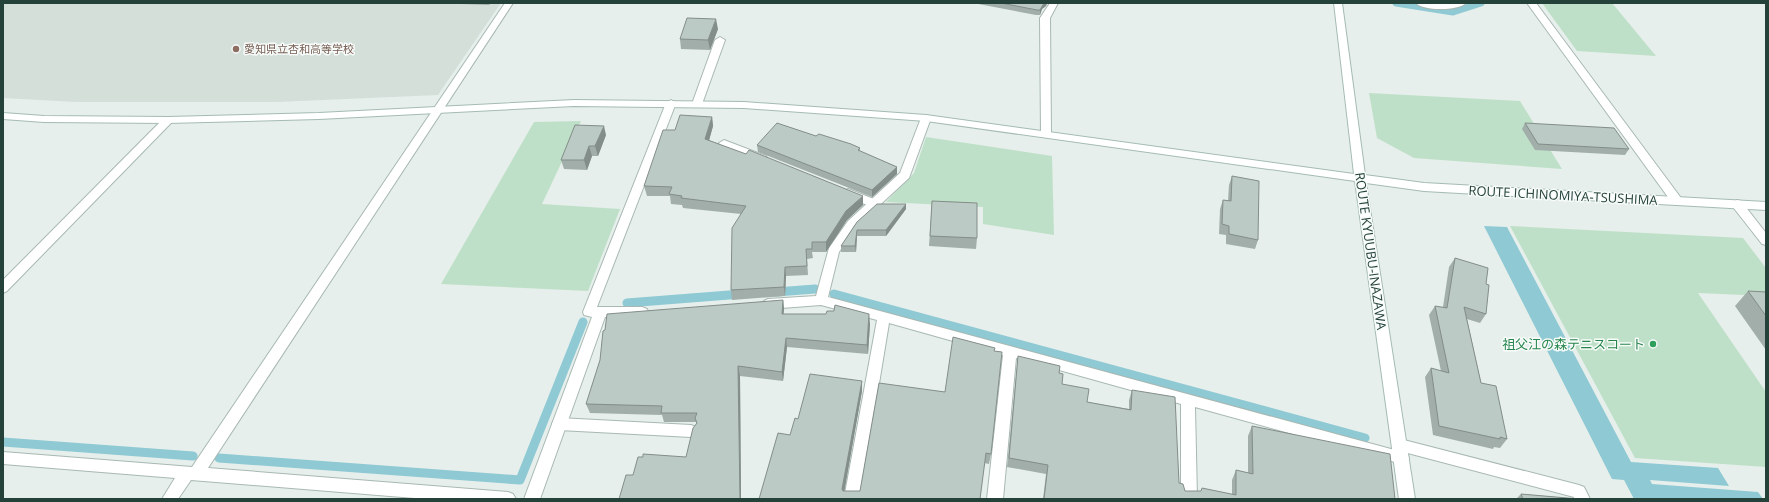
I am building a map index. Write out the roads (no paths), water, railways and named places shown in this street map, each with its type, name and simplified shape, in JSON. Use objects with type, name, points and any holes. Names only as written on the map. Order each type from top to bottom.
[{"type":"street","points":[[170,499],[192,473],[509,3]]},
{"type":"street","points":[[1046,134],[1045,18],[1054,3]]},
{"type":"street","name":"ROUTE KYUUBU-INAZAWA","points":[[1338,3],[1360,178],[1407,499]]},
{"type":"street","points":[[1420,3],[1448,7],[1462,3]]},
{"type":"street","points":[[1531,3],[1677,201]]},
{"type":"street","points":[[697,104],[720,40]]},
{"type":"street","name":"ROUTE ICHINOMIYA-TSUSHIMA","points":[[3,116],[44,119],[168,120],[319,116],[574,103],[671,103],[816,109],[926,118],[1424,187],[1766,206]]},
{"type":"street","points":[[658,311],[589,312],[671,103]]},
{"type":"street","points":[[821,300],[833,251],[852,224],[905,175],[926,118]]},
{"type":"street","points":[[3,288],[168,120]]},
{"type":"street","points":[[724,143],[774,163]]},
{"type":"street","points":[[839,189],[875,204]]},
{"type":"street","points":[[1737,204],[1766,241]]},
{"type":"street","points":[[757,304],[821,300],[1188,400],[1401,452],[1579,492],[1582,499]]},
{"type":"street","points":[[532,499],[600,312]]},
{"type":"street","points":[[852,499],[884,317]]},
{"type":"street","points":[[995,499],[1010,351]]},
{"type":"street","points":[[1188,400],[1189,499]]},
{"type":"street","points":[[559,424],[691,431]]},
{"type":"street","points":[[3,458],[508,499]]},
{"type":"water","points":[[1484,226],[1507,227],[1631,462],[1718,468],[1729,486],[1650,480],[1652,484],[1758,492],[1763,499],[1634,499],[1624,480],[1612,479]]},
{"type":"waterway","points":[[1396,3],[1453,12],[1481,3]]},
{"type":"waterway","points":[[776,292],[815,289]]},
{"type":"waterway","points":[[627,303],[742,294]]},
{"type":"waterway","points":[[834,294],[1365,438]]},
{"type":"waterway","points":[[219,458],[520,480],[583,322]]},
{"type":"waterway","points":[[3,442],[193,456]]},
{"type":"place","name":"愛知県立杏和高等学校","points":[[236,49]]},
{"type":"place","name":"祖父江の森テニスコート","points":[[1653,344]]}]
